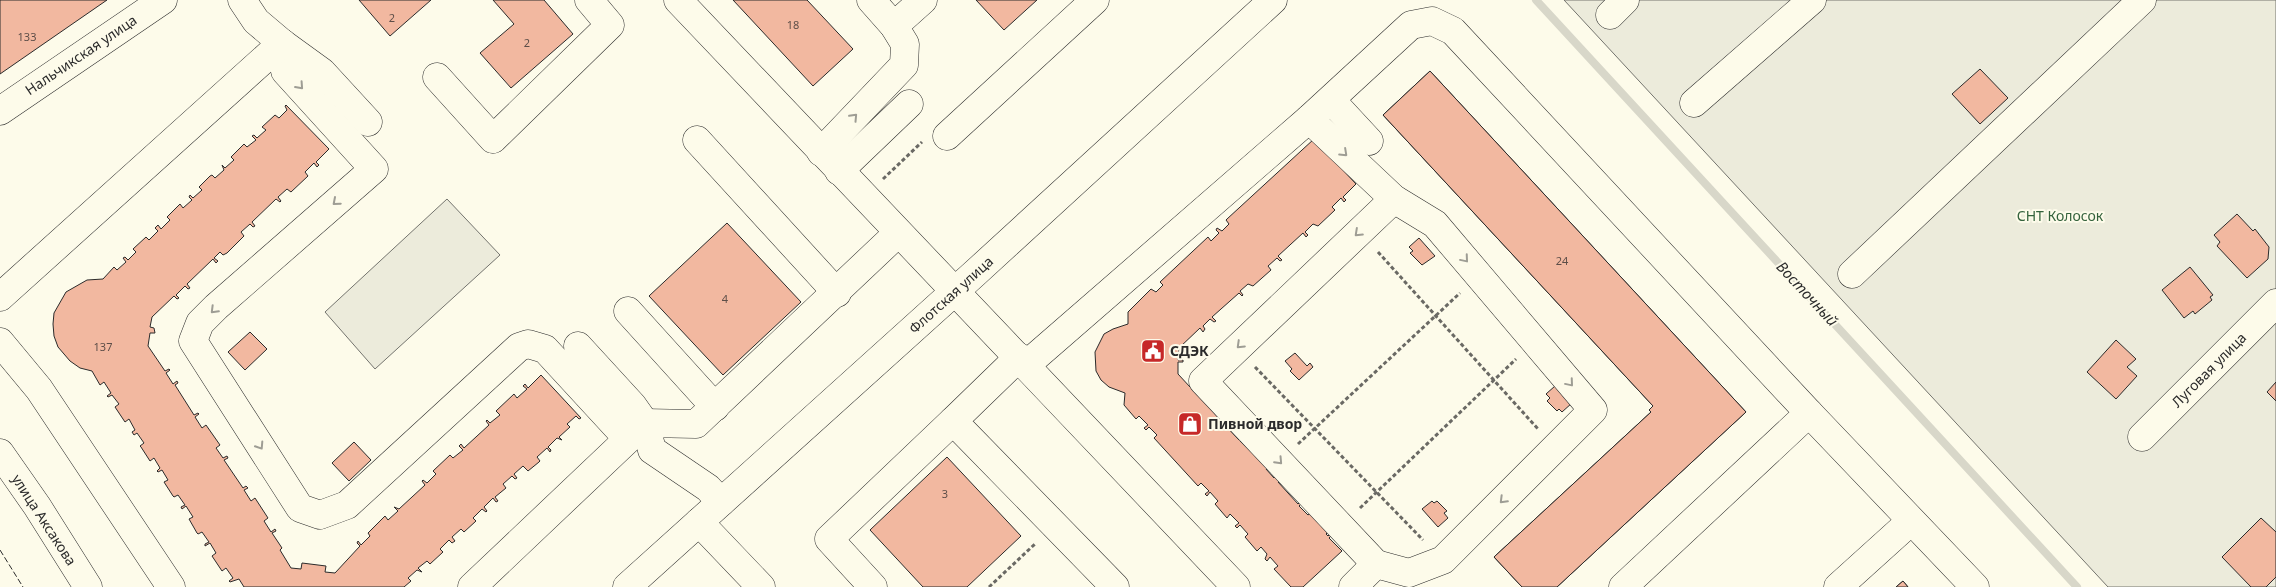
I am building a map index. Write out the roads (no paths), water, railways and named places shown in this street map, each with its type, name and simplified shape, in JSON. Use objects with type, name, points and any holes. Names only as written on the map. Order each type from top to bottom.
[{"type":"street","name":"Нальчикская улица","points":[[0,111],[163,0]]},
{"type":"street","points":[[242,0],[256,21],[282,43],[322,72],[368,122]]},
{"type":"street","points":[[437,76],[493,139],[610,25],[589,0]]},
{"type":"street","points":[[678,0],[863,197],[1022,361],[1236,587]]},
{"type":"street","points":[[830,162],[904,65],[905,44],[894,26],[871,0]]},
{"type":"street","points":[[894,26],[923,0]]},
{"type":"street","points":[[947,136],[1096,0]]},
{"type":"street","name":"Флотская улица","points":[[627,587],[954,292],[1273,0]]},
{"type":"street","points":[[1694,102],[1812,0]]},
{"type":"street","points":[[1852,274],[2142,0]]},
{"type":"street","points":[[873,587],[829,539],[953,421],[1331,100],[1411,25],[1432,21],[1453,31],[1809,413],[1975,587]]},
{"type":"street","points":[[0,297],[282,43]]},
{"type":"street","points":[[282,43],[285,71],[374,169],[216,307],[200,323],[193,342],[300,508],[320,515],[347,505],[519,346],[528,344],[545,349],[636,430],[652,450],[708,488],[721,502]]},
{"type":"street","points":[[1331,100],[1369,141]]},
{"type":"street","points":[[830,162],[909,104]]},
{"type":"street","points":[[1309,119],[1394,200],[1435,224],[1593,410],[1444,560],[1408,574],[1376,564],[1203,381],[1359,231],[1394,200]]},
{"type":"street","points":[[697,140],[837,293]]},
{"type":"street","points":[[472,587],[636,430],[696,424],[837,293],[898,233]]},
{"type":"street","name":"Луговая улица","points":[[2142,437],[2276,303]]},
{"type":"street","points":[[628,312],[715,407]]},
{"type":"street","points":[[0,342],[39,389],[171,587]]},
{"type":"street","points":[[578,346],[633,406],[636,430]]},
{"type":"street","points":[[1623,587],[1809,413]]},
{"type":"street","points":[[953,421],[1115,587]]},
{"type":"street","name":"улица Аксакова","points":[[0,453],[37,506],[88,587]]},
{"type":"street","points":[[1838,587],[1912,521]]},
{"type":"street","points":[[699,522],[761,587]]},
{"type":"street","points":[[1353,587],[1376,564]]},
{"type":"waterway","name":"Восточный","points":[[1536,0],[2077,587]]},
{"type":"place","name":"СДЭК","points":[[1153,351]]},
{"type":"place","name":"Пивной двор","points":[[1190,424]]},
{"type":"park label","name":"СНТ Колосок","points":[[2060,216]]}]
